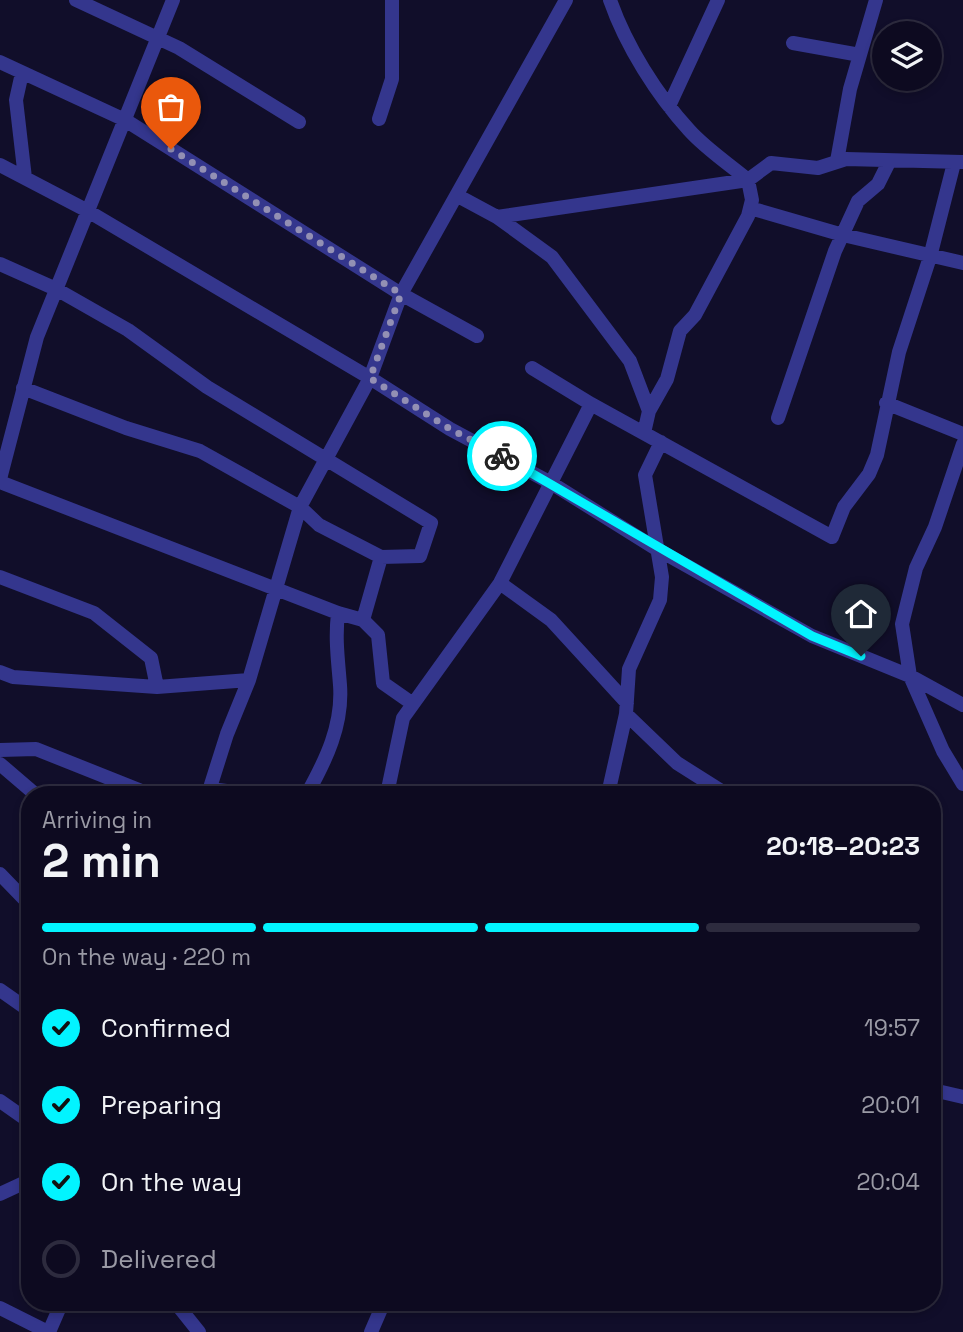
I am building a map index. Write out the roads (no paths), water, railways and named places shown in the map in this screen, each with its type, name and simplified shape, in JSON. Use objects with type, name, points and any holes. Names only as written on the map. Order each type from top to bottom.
[{"type":"street","points":[[76,0],[158,38],[299,122]]},
{"type":"street","points":[[173,0],[37,337],[0,480],[338,613],[363,620],[378,635],[383,683],[413,704]]},
{"type":"street","points":[[379,119],[392,79],[392,0]]},
{"type":"street","points":[[211,786],[226,734],[248,680],[300,507],[370,378],[401,294],[566,0]]},
{"type":"street","points":[[610,0],[622,27],[669,106],[691,132],[748,180],[750,208],[707,294],[695,315],[680,331],[667,379],[649,411],[644,433]]},
{"type":"street","points":[[669,106],[718,0]]},
{"type":"street","points":[[837,161],[860,55],[876,0]]},
{"type":"street","points":[[793,43],[860,55]]},
{"type":"street","points":[[0,62],[125,120],[401,294],[477,336]]},
{"type":"street","points":[[22,73],[16,100],[25,178]]},
{"type":"street","points":[[497,217],[748,180],[771,163],[818,168],[846,159],[958,163],[886,403],[877,455],[869,474],[844,507],[832,537],[591,404],[532,368]]},
{"type":"street","points":[[778,418],[806,332],[843,235],[859,201],[878,184],[889,162]]},
{"type":"street","points":[[0,165],[86,210],[370,378],[450,429],[551,483],[655,548],[812,636],[910,676],[963,705]]},
{"type":"street","points":[[458,196],[497,217],[552,257],[630,360],[649,411]]},
{"type":"street","points":[[750,208],[843,235],[963,264]]},
{"type":"street","points":[[0,264],[56,289],[128,330],[207,387],[431,523],[420,556],[381,557],[319,526],[300,507],[200,451],[126,428],[23,388]]},
{"type":"street","points":[[886,403],[963,433]]},
{"type":"street","points":[[389,786],[403,718],[500,583],[591,404]]},
{"type":"street","points":[[610,786],[626,708],[629,669],[660,600],[662,577],[655,548],[645,475],[661,442]]},
{"type":"street","points":[[963,444],[935,527],[916,568],[902,624],[910,676],[943,751],[963,784]]},
{"type":"street","points":[[363,620],[381,557]]},
{"type":"street","points":[[0,577],[94,613],[151,658],[157,687]]},
{"type":"street","points":[[500,583],[551,620],[677,763],[713,786]]},
{"type":"street","points":[[311,786],[336,734],[340,685],[334,640],[338,613]]},
{"type":"street","points":[[0,672],[13,677],[157,687],[248,680]]},
{"type":"street","points":[[0,750],[36,749],[129,786]]},
{"type":"street","points":[[0,764],[26,786]]},
{"type":"street","points":[[0,874],[21,896]]},
{"type":"street","points":[[0,990],[21,1005]]},
{"type":"street","points":[[941,1092],[963,1097]]},
{"type":"street","points":[[0,1101],[21,1116]]},
{"type":"street","points":[[0,1194],[21,1185]]},
{"type":"street","points":[[0,1308],[48,1332],[58,1311]]},
{"type":"street","points":[[182,1311],[198,1332]]},
{"type":"street","points":[[371,1332],[380,1311]]}]
